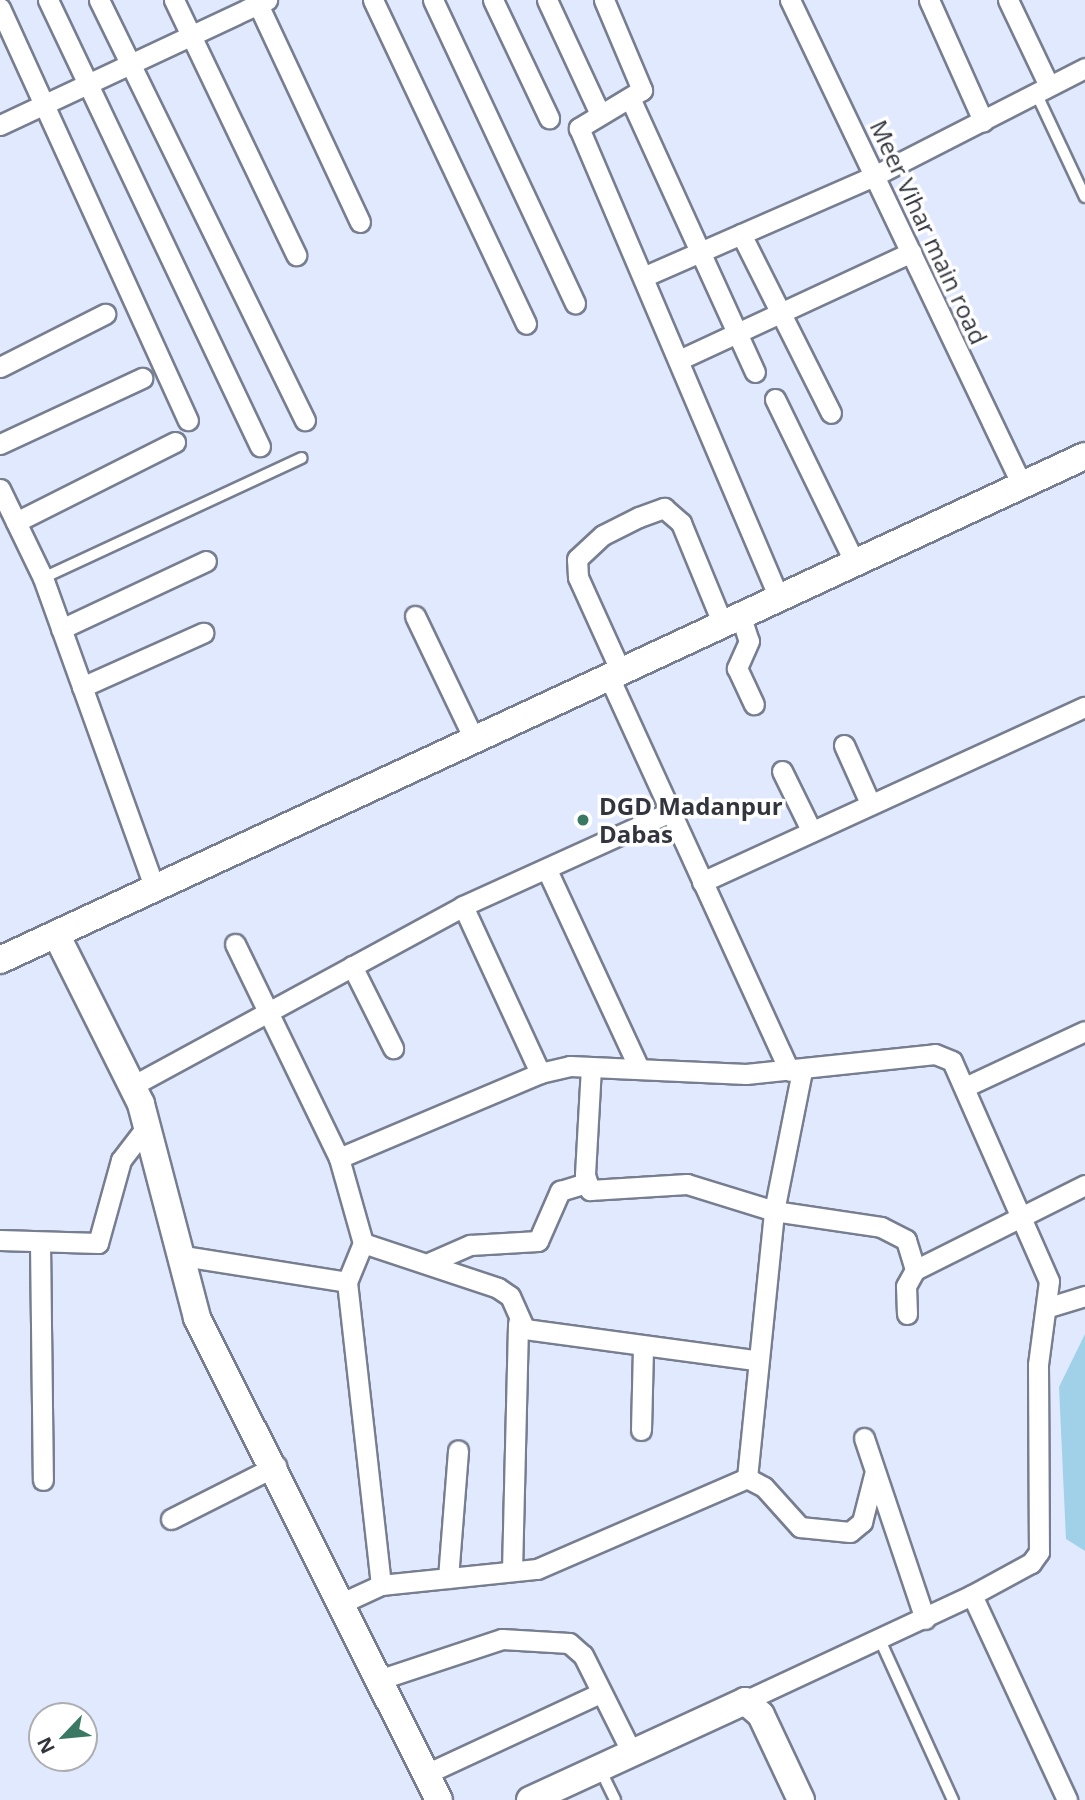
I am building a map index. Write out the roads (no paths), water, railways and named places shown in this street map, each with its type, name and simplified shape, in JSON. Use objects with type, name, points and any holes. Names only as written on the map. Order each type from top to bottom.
[{"type":"street","points":[[48,0],[260,446]]},
{"type":"street","points":[[99,0],[305,420]]},
{"type":"street","points":[[174,0],[296,255]]},
{"type":"street","points":[[373,0],[526,324]]},
{"type":"street","points":[[433,0],[575,303]]},
{"type":"street","points":[[493,0],[549,118]]},
{"type":"street","points":[[547,0],[600,112]]},
{"type":"street","points":[[604,0],[643,82],[629,98],[600,112],[579,128],[681,359],[779,598]]},
{"type":"street","name":"Meer Vihar main road","points":[[790,0],[876,174],[1023,485]]},
{"type":"street","points":[[929,0],[983,121]]},
{"type":"street","points":[[1008,0],[1043,89]]},
{"type":"street","points":[[0,125],[260,1],[360,222]]},
{"type":"street","points":[[0,8],[188,420]]},
{"type":"street","points":[[643,277],[876,174],[1085,68]]},
{"type":"street","points":[[629,98],[734,333],[755,372]]},
{"type":"street","points":[[741,234],[831,413]]},
{"type":"street","points":[[681,359],[911,252]]},
{"type":"street","points":[[0,367],[105,314]]},
{"type":"street","points":[[0,444],[142,378]]},
{"type":"street","points":[[775,399],[855,563]]},
{"type":"street","points":[[16,522],[175,442]]},
{"type":"street","points":[[0,960],[1085,456]]},
{"type":"street","points":[[0,489],[43,578],[155,889]]},
{"type":"street","points":[[747,1478],[755,1360],[795,1071],[668,813],[578,578],[577,559],[603,535],[664,508],[681,523],[732,621],[749,641],[737,668],[754,704]]},
{"type":"street","points":[[61,629],[206,561]]},
{"type":"street","points":[[415,616],[474,739]]},
{"type":"street","points":[[82,687],[203,633]]},
{"type":"street","points":[[702,882],[1085,707]]},
{"type":"street","points":[[844,745],[870,803]]},
{"type":"street","points":[[782,771],[811,830]]},
{"type":"street","points":[[132,1086],[463,906],[668,813]]},
{"type":"street","points":[[547,870],[639,1068]]},
{"type":"street","points":[[463,906],[540,1073]]},
{"type":"street","points":[[56,934],[132,1086],[148,1125],[177,1255],[197,1318],[276,1466],[439,1800]]},
{"type":"street","points":[[235,944],[339,1158],[363,1243],[346,1282],[381,1585]]},
{"type":"street","points":[[352,966],[393,1048]]},
{"type":"street","points":[[965,1087],[1085,1031]]},
{"type":"street","points":[[339,1158],[540,1073],[590,1067],[795,1071],[935,1054],[953,1061],[1049,1281],[1049,1307],[1038,1365],[1039,1552],[1031,1563],[925,1619],[631,1751],[530,1800]]},
{"type":"street","points":[[586,1183],[590,1067]]},
{"type":"street","points":[[0,1240],[98,1243],[121,1160],[148,1125]]},
{"type":"street","points":[[586,1183],[597,1191],[687,1184],[774,1211],[898,1231],[915,1270]]},
{"type":"street","points":[[432,1262],[470,1245],[538,1241],[560,1191],[586,1183]]},
{"type":"street","points":[[907,1314],[906,1286],[915,1270],[1021,1214],[1085,1185]]},
{"type":"street","points":[[40,1243],[43,1479]]},
{"type":"street","points":[[363,1243],[432,1262],[504,1292],[518,1323],[512,1571]]},
{"type":"street","points":[[177,1255],[346,1282]]},
{"type":"street","points":[[1049,1307],[1085,1296]]},
{"type":"street","points":[[518,1323],[643,1349],[755,1360]]},
{"type":"street","points":[[641,1430],[643,1349]]},
{"type":"street","points":[[864,1438],[874,1475],[925,1619]]},
{"type":"street","points":[[448,1578],[458,1450]]},
{"type":"street","points":[[171,1519],[276,1466]]},
{"type":"street","points":[[747,1478],[764,1487],[800,1527],[838,1533],[862,1522],[874,1475]]},
{"type":"street","points":[[344,1602],[381,1585],[537,1569],[747,1478]]},
{"type":"street","points":[[972,1595],[1067,1800]]},
{"type":"street","points":[[382,1679],[509,1638],[577,1646],[631,1751]]},
{"type":"street","points":[[428,1773],[600,1693]]},
{"type":"street","points":[[745,1701],[761,1715],[801,1800]]},
{"type":"lane","points":[[1043,89],[1085,197]]},
{"type":"lane","points":[[43,578],[301,458]]},
{"type":"lane","points":[[880,1640],[953,1800]]},
{"type":"lane","points":[[599,1767],[615,1800]]},
{"type":"water","points":[[1085,1334],[1085,1551],[1066,1539],[1059,1387]]},
{"type":"place","name":"DGD Madanpur Dabas","points":[[583,820]]}]
